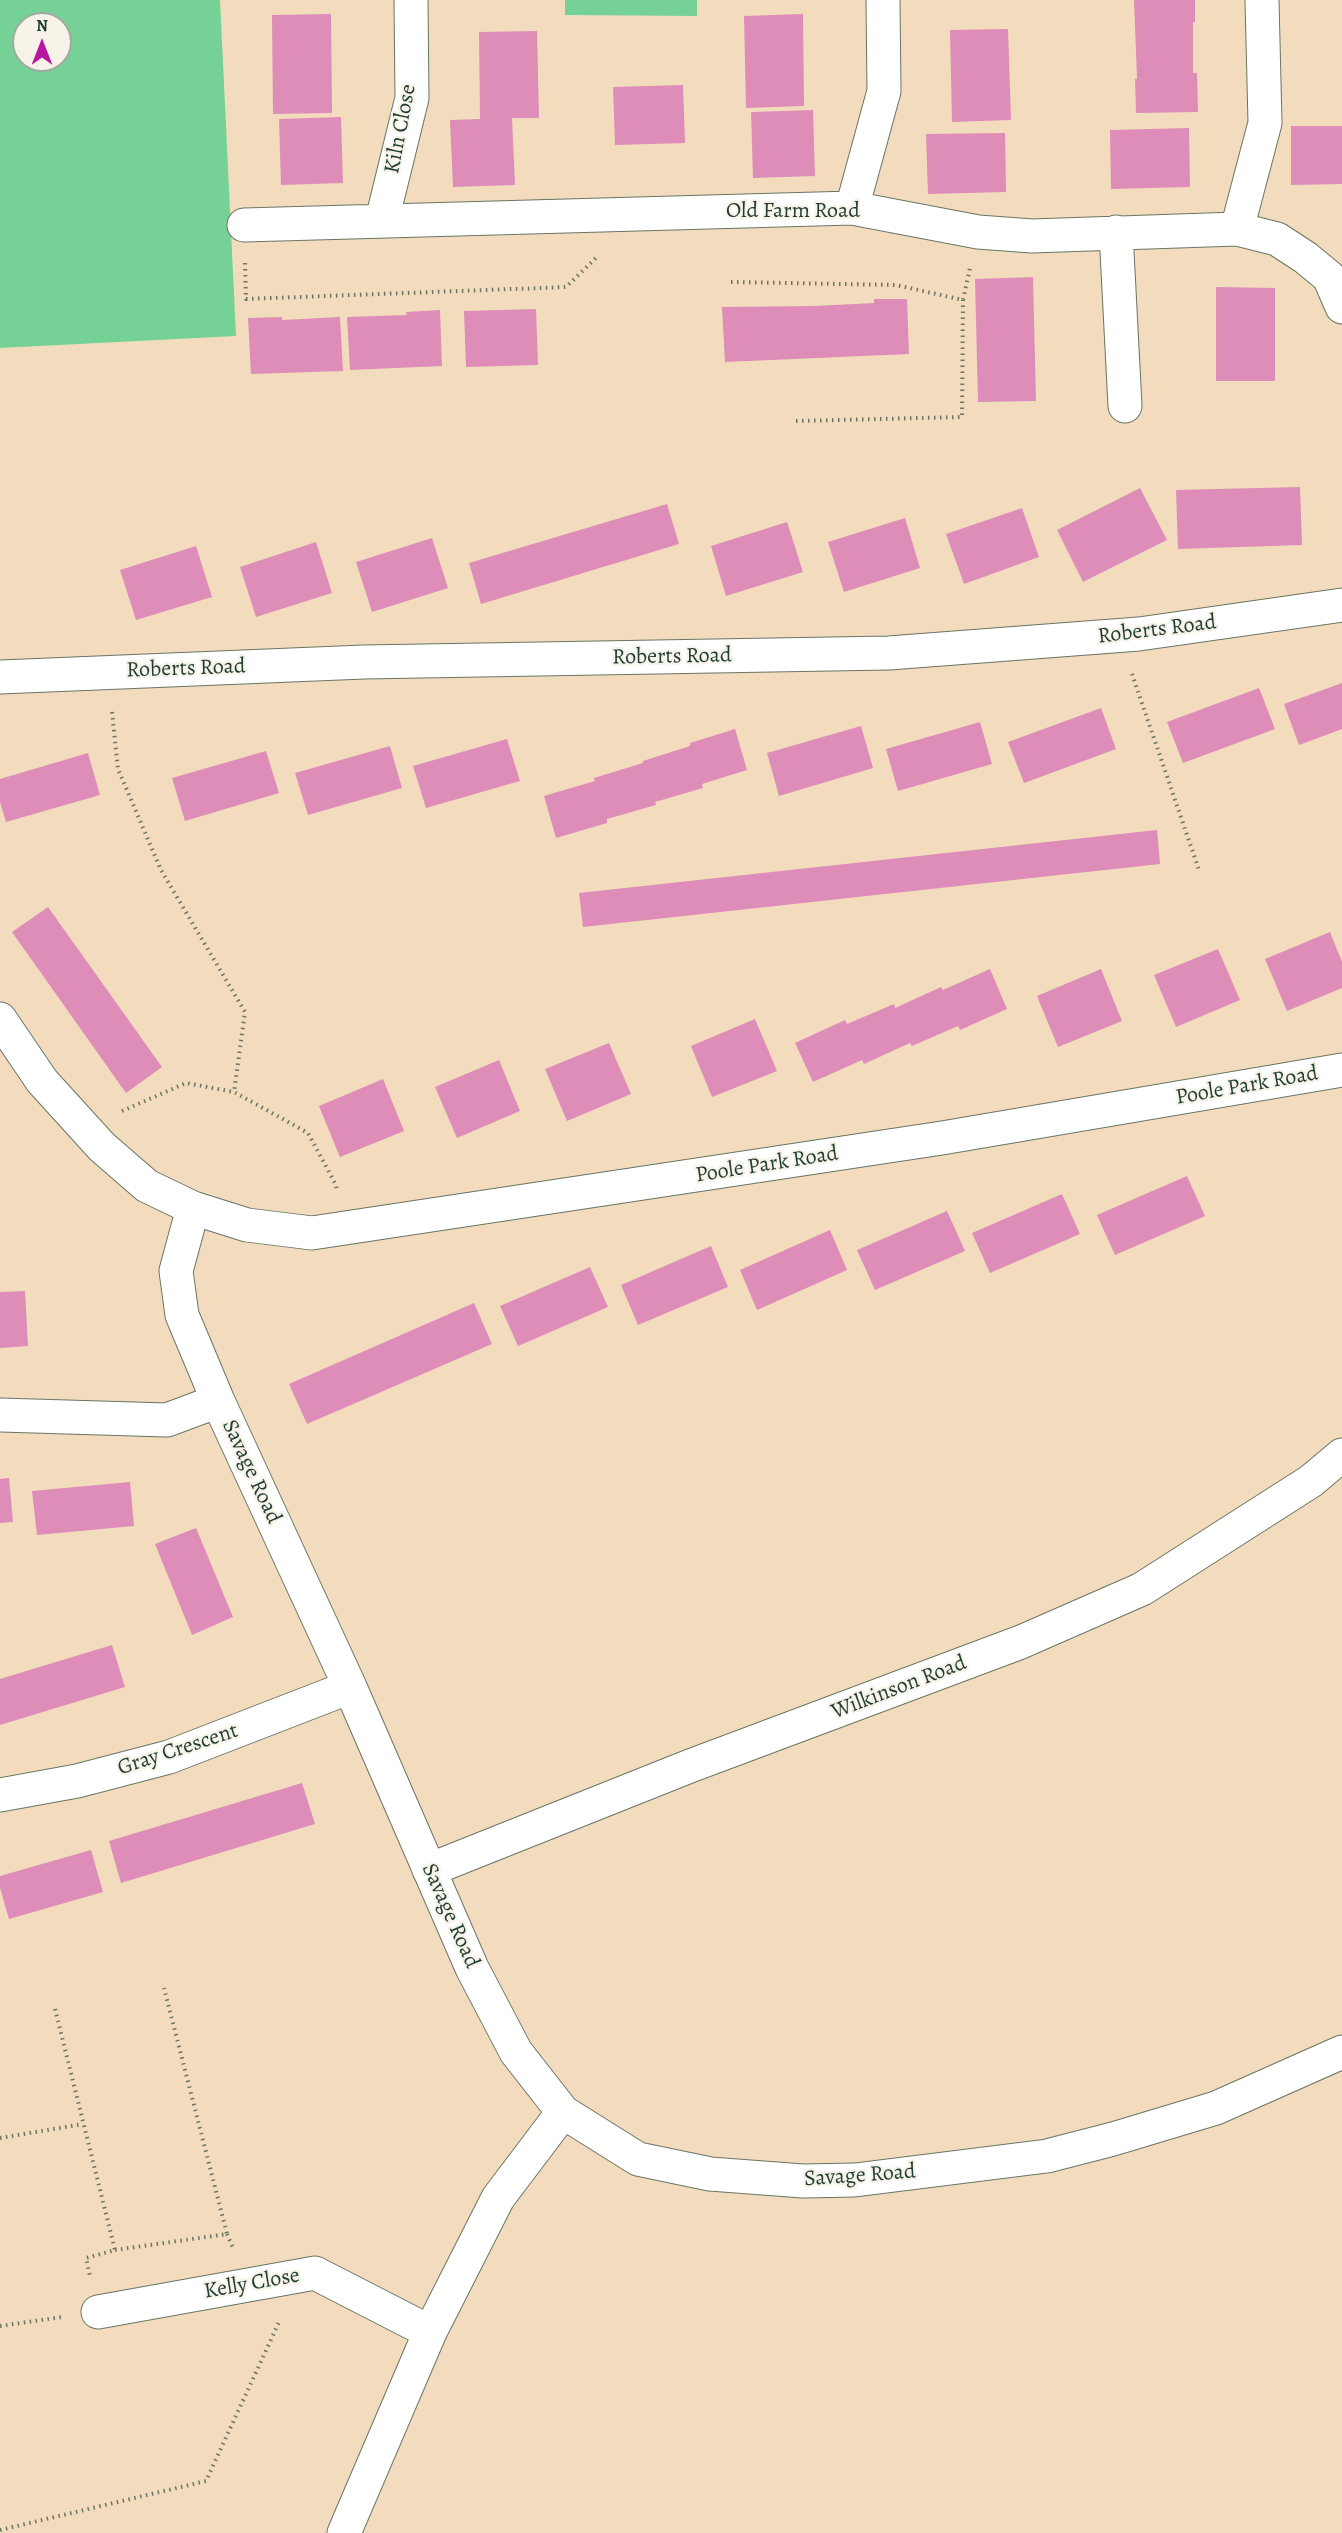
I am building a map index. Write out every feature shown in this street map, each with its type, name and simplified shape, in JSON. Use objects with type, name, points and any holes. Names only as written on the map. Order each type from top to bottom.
[{"type":"street","name":"Kiln Close","points":[[382,220],[412,98],[411,0]]},
{"type":"street","points":[[852,208],[884,91],[883,0]]},
{"type":"street","points":[[1237,229],[1265,123],[1262,0]]},
{"type":"street","name":"Old Farm Road","points":[[244,225],[852,208],[978,232],[1032,236],[1237,229],[1277,239],[1306,258],[1335,271],[1342,308]]},
{"type":"street","points":[[1116,232],[1125,406]]},
{"type":"street","name":"Roberts Road","points":[[0,677],[364,662],[889,653],[1120,636],[1342,605]]},
{"type":"street","points":[[0,1019],[42,1081],[90,1134],[147,1186],[193,1208]]},
{"type":"street","name":"Poole Park Road","points":[[193,1208],[247,1225],[312,1233],[942,1138],[1342,1070]]},
{"type":"street","name":"Savage Road","points":[[193,1208],[176,1271],[182,1315],[218,1401],[350,1687],[472,1968],[516,2052],[563,2112],[638,2158],[710,2174],[802,2181],[855,2180],[1047,2156],[1113,2139],[1216,2108],[1342,2052]]},
{"type":"street","points":[[0,1415],[167,1420],[218,1401]]},
{"type":"street","name":"Wilkinson Road","points":[[429,1870],[690,1766],[1021,1642],[1142,1589],[1311,1481],[1342,1455]]},
{"type":"street","name":"Gray Crescent","points":[[0,1795],[77,1781],[169,1757],[350,1687]]},
{"type":"street","points":[[344,2533],[430,2332],[498,2198],[563,2112]]},
{"type":"street","name":"Kelly Close","points":[[98,2312],[315,2273],[430,2332]]},
{"type":"path","points":[[244,225],[246,299],[566,287],[599,254]]},
{"type":"path","points":[[796,421],[962,417],[963,300],[978,232]]},
{"type":"path","points":[[730,282],[896,285],[963,300]]},
{"type":"path","points":[[1120,636],[1199,870]]},
{"type":"path","points":[[107,672],[118,769],[161,870],[245,1012],[234,1092]]},
{"type":"path","points":[[90,1134],[128,1106],[186,1083],[234,1092],[308,1133],[336,1185],[343,1228]]},
{"type":"path","points":[[0,2326],[98,2312],[86,2258],[115,2250],[226,2234],[164,1988]]},
{"type":"path","points":[[55,2009],[115,2250]]},
{"type":"path","points":[[0,2138],[84,2124]]},
{"type":"path","points":[[0,2530],[206,2481],[298,2276]]},
{"type":"green space","points":[[0,0],[220,0],[236,336],[0,348]]},
{"type":"green space","points":[[565,0],[697,0],[697,16],[565,15]]},
{"type":"building","points":[[1134,0],[1195,0],[1193,73],[1197,73],[1198,112],[1136,113]]},
{"type":"building","points":[[331,14],[332,113],[273,114],[272,15]]},
{"type":"building","points":[[803,14],[804,106],[746,108],[744,16]]},
{"type":"building","points":[[1008,29],[1011,120],[952,122],[950,30]]},
{"type":"building","points":[[537,31],[539,118],[512,118],[515,185],[453,187],[450,120],[480,119],[479,32]]},
{"type":"building","points":[[683,85],[685,143],[615,145],[613,87]]},
{"type":"building","points":[[813,110],[815,176],[753,178],[751,112]]},
{"type":"building","points":[[341,117],[343,183],[281,185],[279,119]]},
{"type":"building","points":[[1291,126],[1342,126],[1342,184],[1291,185]]},
{"type":"building","points":[[1189,128],[1190,187],[1111,189],[1110,130]]},
{"type":"building","points":[[1005,133],[1006,192],[928,194],[926,134]]},
{"type":"building","points":[[1033,277],[1036,401],[978,402],[975,279]]},
{"type":"building","points":[[1216,287],[1275,288],[1275,381],[1216,381]]},
{"type":"building","points":[[874,299],[907,299],[909,354],[725,362],[722,307],[874,303]]},
{"type":"building","points":[[536,309],[538,365],[466,367],[464,311]]},
{"type":"building","points":[[440,310],[442,366],[350,370],[347,317],[407,315],[406,312]]},
{"type":"building","points":[[282,317],[282,320],[340,317],[343,371],[251,374],[248,318]]},
{"type":"building","points":[[1300,487],[1302,545],[1178,549],[1176,490]]},
{"type":"building","points":[[1140,488],[1167,540],[1083,582],[1057,530]]},
{"type":"building","points":[[667,504],[679,544],[481,604],[469,563]]},
{"type":"building","points":[[1022,508],[1039,557],[964,584],[946,534]]},
{"type":"building","points":[[905,518],[920,568],[844,592],[828,542]]},
{"type":"building","points":[[787,522],[803,572],[726,596],[711,546]]},
{"type":"building","points":[[432,538],[448,588],[372,612],[356,562]]},
{"type":"building","points":[[316,542],[332,593],[256,617],[240,567]]},
{"type":"building","points":[[196,546],[212,597],[136,620],[120,570]]},
{"type":"building","points":[[1342,683],[1342,729],[1299,745],[1284,704]]},
{"type":"building","points":[[1259,688],[1275,729],[1183,763],[1167,722]]},
{"type":"building","points":[[1101,708],[1116,749],[1024,783],[1008,742]]},
{"type":"building","points":[[980,722],[992,764],[898,791],[886,749]]},
{"type":"building","points":[[861,726],[873,768],[779,796],[767,753]]},
{"type":"building","points":[[735,729],[747,770],[702,784],[703,788],[655,802],[656,805],[607,819],[607,823],[556,838],[544,796],[595,781],[594,778],[643,763],[643,761],[690,746],[690,743]]},
{"type":"building","points":[[507,739],[520,781],[426,808],[413,766]]},
{"type":"building","points":[[390,746],[402,788],[308,815],[295,773]]},
{"type":"building","points":[[266,751],[279,793],[185,821],[172,778]]},
{"type":"building","points":[[88,753],[100,795],[6,822],[0,802],[0,779]]},
{"type":"building","points":[[1157,830],[1160,864],[583,927],[579,893]]},
{"type":"building","points":[[48,907],[162,1067],[126,1093],[12,932]]},
{"type":"building","points":[[1330,932],[1342,962],[1342,988],[1287,1011],[1265,959]]},
{"type":"building","points":[[1218,949],[1240,1000],[1176,1027],[1154,975]]},
{"type":"building","points":[[990,969],[1007,1009],[960,1030],[958,1026],[912,1046],[910,1043],[864,1064],[862,1060],[813,1082],[795,1043],[845,1020],[847,1024],[894,1004],[895,1008],[941,987],[943,990]]},
{"type":"building","points":[[1101,969],[1122,1021],[1058,1047],[1037,996]]},
{"type":"building","points":[[755,1019],[777,1071],[712,1097],[691,1046]]},
{"type":"building","points":[[609,1043],[631,1094],[567,1121],[545,1069]]},
{"type":"building","points":[[499,1060],[520,1111],[457,1138],[435,1087]]},
{"type":"building","points":[[383,1079],[404,1131],[340,1157],[319,1106]]},
{"type":"building","points":[[1187,1176],[1205,1216],[1115,1255],[1097,1215]]},
{"type":"building","points":[[1062,1194],[1080,1234],[990,1273],[972,1233]]},
{"type":"building","points":[[947,1211],[965,1251],[875,1290],[857,1250]]},
{"type":"building","points":[[830,1230],[847,1270],[757,1310],[740,1270]]},
{"type":"building","points":[[711,1246],[728,1287],[638,1325],[621,1285]]},
{"type":"building","points":[[590,1267],[608,1307],[518,1346],[500,1306]]},
{"type":"building","points":[[25,1291],[28,1346],[0,1348],[0,1292]]},
{"type":"building","points":[[474,1303],[492,1344],[307,1424],[289,1384]]},
{"type":"building","points":[[9,1478],[13,1522],[0,1523],[0,1479]]},
{"type":"building","points":[[130,1482],[134,1526],[37,1535],[32,1491]]},
{"type":"building","points":[[196,1528],[233,1617],[192,1635],[155,1544]]},
{"type":"building","points":[[112,1645],[125,1687],[0,1725],[0,1679]]},
{"type":"building","points":[[302,1783],[315,1824],[121,1883],[109,1841]]},
{"type":"building","points":[[91,1850],[103,1892],[9,1919],[0,1888],[0,1876]]}]
